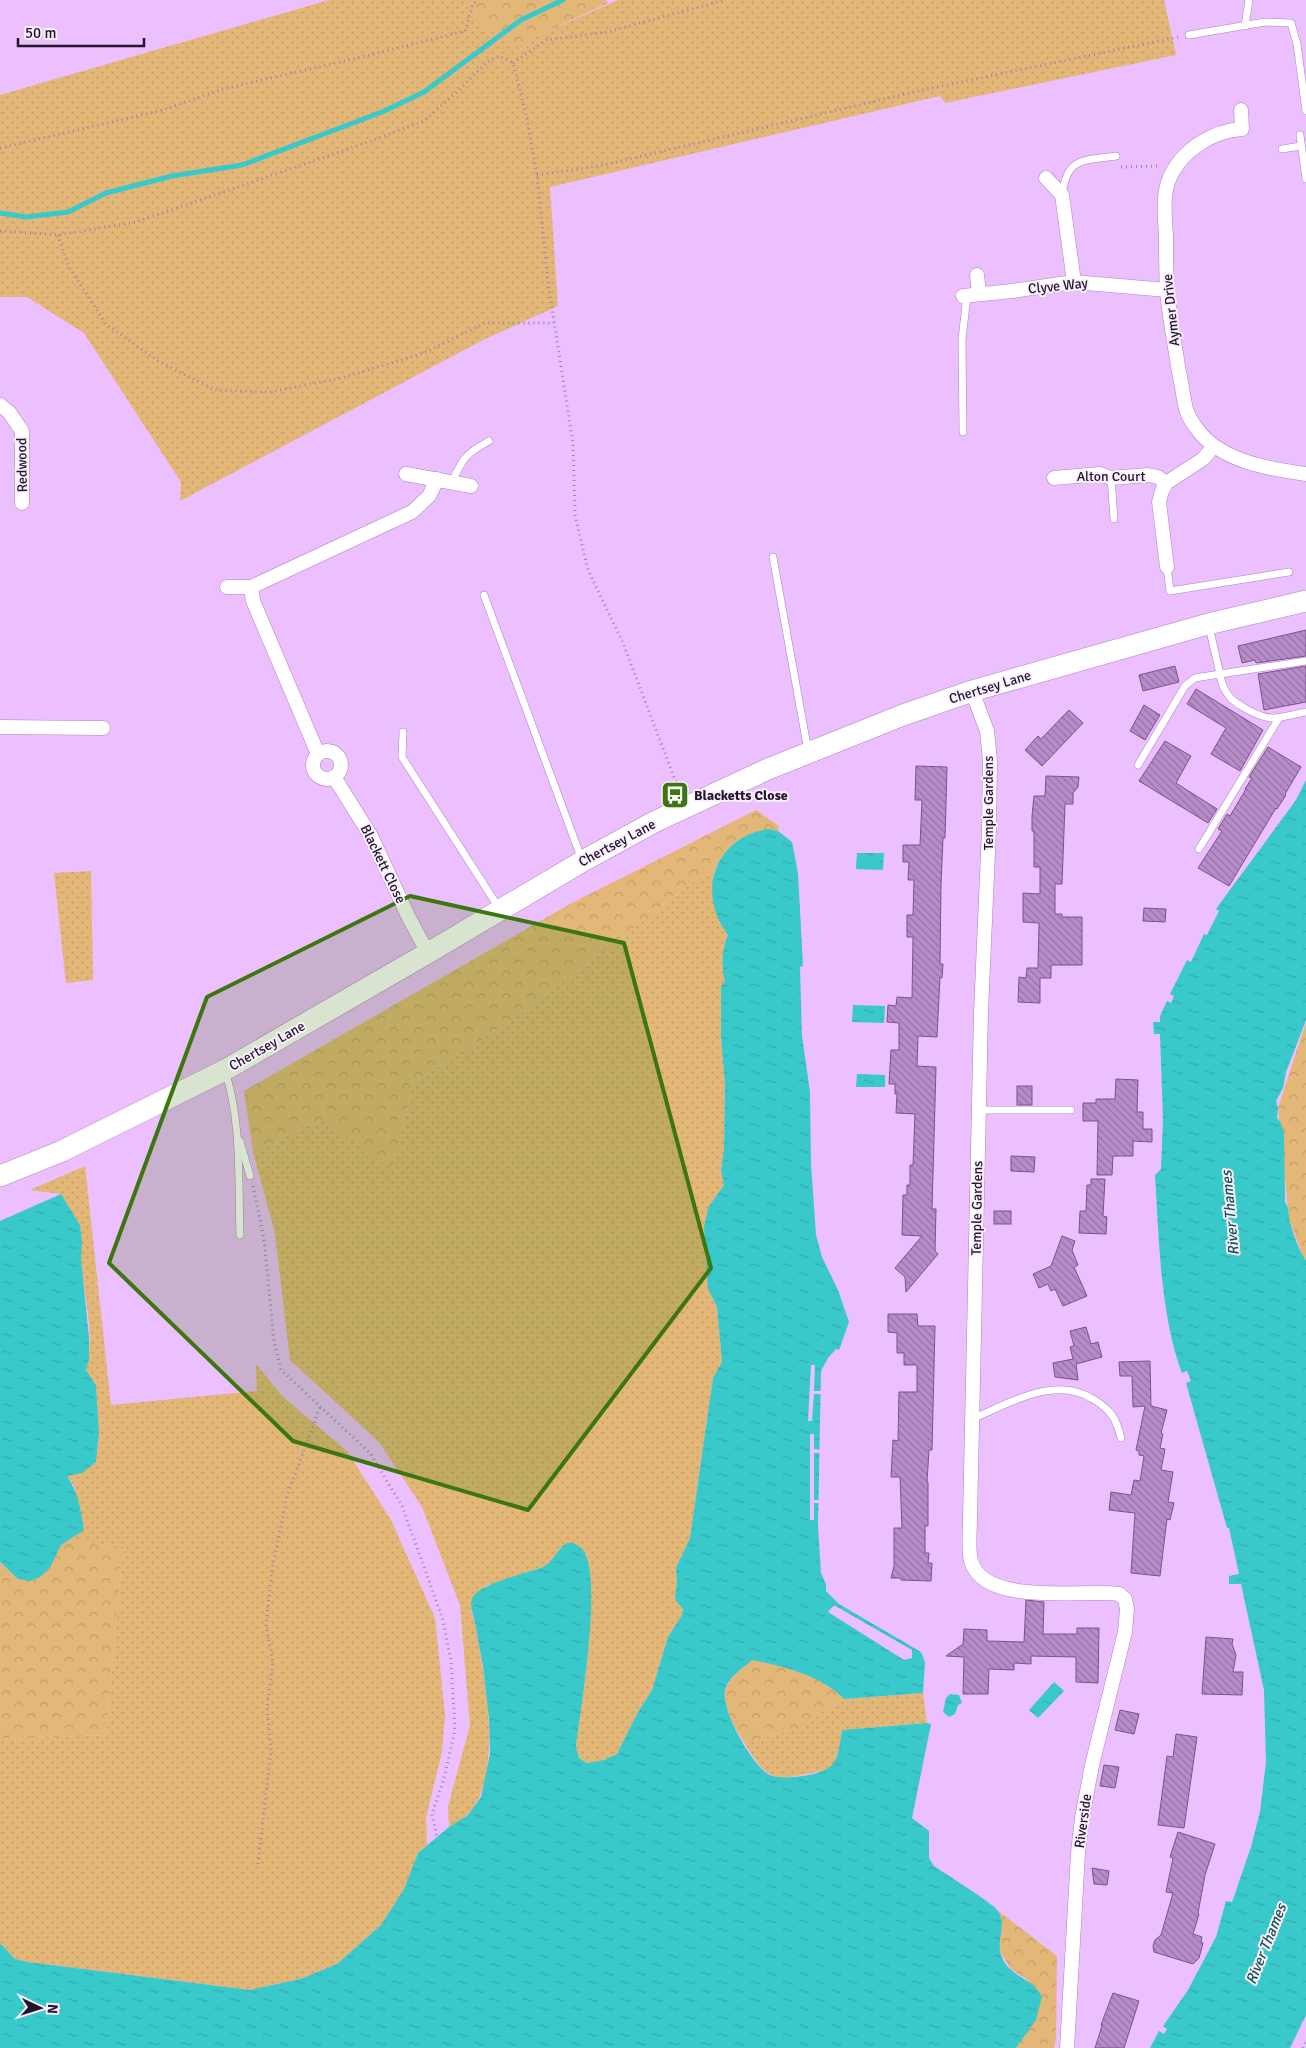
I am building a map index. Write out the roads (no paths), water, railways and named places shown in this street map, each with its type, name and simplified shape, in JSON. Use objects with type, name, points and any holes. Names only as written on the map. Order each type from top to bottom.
[{"type":"main road","name":"Chertsey Lane","points":[[0,1176],[62,1151],[225,1070],[428,953],[582,861],[691,805],[808,752],[972,691],[1208,624],[1306,601]]},
{"type":"street","name":"Aymer Drive","points":[[1241,110],[1242,129],[1227,130],[1208,138],[1177,163],[1169,179],[1165,202],[1167,290],[1186,410],[1197,430],[1214,446],[1239,459],[1279,470],[1306,474]]},
{"type":"street","points":[[1046,178],[1062,195],[1074,282]]},
{"type":"street","points":[[970,295],[977,274]]},
{"type":"street","name":"Clyve Way","points":[[970,295],[1074,282],[1167,290]]},
{"type":"street","name":"Redwood","points":[[0,405],[9,412],[22,431],[22,503]]},
{"type":"street","points":[[1166,483],[1203,459],[1214,446]]},
{"type":"street","points":[[406,474],[471,486]]},
{"type":"street","name":"Alton Court","points":[[1054,478],[1100,474],[1111,478],[1148,475],[1158,477],[1166,483],[1159,502],[1167,567]]},
{"type":"street","points":[[228,587],[251,587],[412,512],[429,496],[436,479]]},
{"type":"street","points":[[251,587],[253,601],[318,754]]},
{"type":"street","name":"Temple Gardens","points":[[972,691],[987,731],[990,761],[979,1110],[972,1419],[971,1560],[976,1571],[993,1585],[1009,1590],[1111,1593],[1119,1594],[1125,1599]]},
{"type":"street","points":[[0,727],[103,728]]},
{"type":"street","points":[[329,751],[339,757],[341,764],[339,773],[334,777],[321,778],[314,771],[314,761],[318,754],[329,751]]},
{"type":"street","name":"Blackett Close","points":[[334,777],[371,836],[401,902],[428,953]]},
{"type":"street","name":"Riverside","points":[[1067,2048],[1078,1853],[1082,1818],[1092,1765],[1125,1632],[1127,1617],[1125,1599]]},
{"type":"lane","points":[[1245,26],[1249,0]]},
{"type":"lane","points":[[1189,35],[1265,22],[1291,23],[1297,44],[1306,111]]},
{"type":"lane","points":[[1300,135],[1306,179]]},
{"type":"lane","points":[[1282,148],[1301,146]]},
{"type":"lane","points":[[1062,195],[1064,179],[1072,167],[1079,162],[1116,156]]},
{"type":"lane","points":[[963,432],[962,340],[970,295]]},
{"type":"lane","points":[[452,482],[460,464],[470,451],[489,441]]},
{"type":"lane","points":[[1111,478],[1114,519]]},
{"type":"lane","points":[[773,557],[808,752]]},
{"type":"lane","points":[[1167,567],[1170,591],[1288,572]]},
{"type":"lane","points":[[484,596],[582,861]]},
{"type":"lane","points":[[1208,624],[1222,685],[1230,698],[1256,714],[1268,718],[1279,718],[1306,712]]},
{"type":"lane","points":[[1138,765],[1185,686],[1195,678],[1306,661]]},
{"type":"lane","points":[[1199,849],[1279,718]]},
{"type":"lane","points":[[403,732],[402,758],[500,909]]},
{"type":"lane","points":[[225,1070],[230,1085],[237,1133],[240,1235]]},
{"type":"lane","points":[[979,1110],[1071,1110]]},
{"type":"lane","points":[[237,1133],[250,1176]]},
{"type":"lane","points":[[972,1419],[1034,1393],[1053,1390],[1073,1390],[1105,1406],[1116,1420],[1121,1438]]},
{"type":"water","name":"River Thames","points":[[1306,780],[1306,1020],[1286,1072],[1283,1088],[1276,1101],[1278,1108],[1277,1118],[1281,1123],[1284,1133],[1285,1202],[1288,1207],[1295,1237],[1306,1261],[1306,2015],[1290,2048],[1150,2048],[1159,2031],[1164,2034],[1167,2029],[1163,2026],[1188,1990],[1216,1937],[1226,1901],[1232,1902],[1251,1847],[1260,1812],[1266,1762],[1264,1690],[1241,1584],[1229,1584],[1229,1576],[1239,1574],[1229,1528],[1227,1528],[1186,1383],[1191,1381],[1187,1371],[1182,1373],[1175,1350],[1165,1301],[1155,1175],[1161,1169],[1163,1120],[1160,1034],[1154,1034],[1153,1022],[1160,1022],[1160,1016],[1167,1001],[1171,1003],[1174,996],[1170,994],[1187,960],[1191,962],[1204,934],[1207,935],[1219,911],[1216,909],[1296,800]]},
{"type":"water","points":[[768,829],[778,831],[792,842],[798,873],[803,966],[800,967],[802,1036],[810,1092],[811,1164],[816,1235],[822,1257],[838,1290],[849,1322],[839,1350],[836,1349],[828,1358],[821,1371],[818,1526],[821,1573],[826,1584],[826,1591],[839,1604],[921,1652],[925,1662],[923,1693],[844,1699],[825,1684],[813,1678],[776,1665],[752,1660],[726,1686],[725,1700],[739,1736],[754,1760],[768,1774],[781,1777],[810,1775],[826,1770],[834,1763],[840,1745],[842,1730],[931,1724],[912,1818],[929,1831],[929,1858],[934,1866],[995,1907],[998,1911],[1002,1925],[1000,1946],[1004,1961],[1010,1969],[1032,1984],[1042,1997],[1036,2020],[1016,2048],[0,2048],[0,1943],[15,1959],[28,1962],[250,1990],[300,1979],[337,1964],[381,1925],[404,1889],[418,1853],[449,1827],[468,1815],[481,1797],[490,1754],[489,1719],[483,1666],[471,1604],[472,1599],[483,1589],[493,1584],[543,1567],[548,1564],[564,1545],[569,1543],[581,1548],[588,1561],[591,1583],[589,1642],[576,1747],[579,1758],[587,1763],[604,1760],[617,1754],[638,1712],[652,1690],[668,1637],[682,1615],[683,1609],[676,1601],[675,1596],[676,1568],[690,1538],[713,1378],[722,1362],[717,1307],[708,1289],[704,1226],[709,1206],[724,1185],[721,1171],[724,1148],[725,1085],[721,1037],[721,986],[725,982],[723,958],[724,946],[728,935],[718,919],[713,902],[712,885],[723,855],[734,843],[749,834]]},
{"type":"water","points":[[857,853],[884,853],[883,870],[856,869]]},
{"type":"water","points":[[853,1005],[885,1006],[884,1023],[852,1022]]},
{"type":"water","points":[[857,1074],[885,1075],[885,1087],[856,1087]]},
{"type":"water","points":[[61,1194],[80,1225],[82,1241],[81,1258],[89,1338],[89,1359],[86,1370],[96,1385],[99,1433],[96,1462],[82,1473],[67,1476],[76,1495],[84,1530],[61,1545],[50,1568],[40,1577],[30,1581],[18,1579],[0,1562],[0,1221]]},
{"type":"water","points":[[1054,1682],[1064,1691],[1038,1718],[1029,1710]]},
{"type":"water","points":[[950,1694],[959,1695],[962,1703],[958,1705],[955,1714],[949,1717],[943,1712],[946,1698]]},
{"type":"waterway","points":[[0,213],[26,217],[68,212],[106,193],[172,176],[242,165],[382,112],[424,92],[521,20],[563,0]]},
{"type":"place","name":"Blacketts Close","points":[[675,795]]}]
